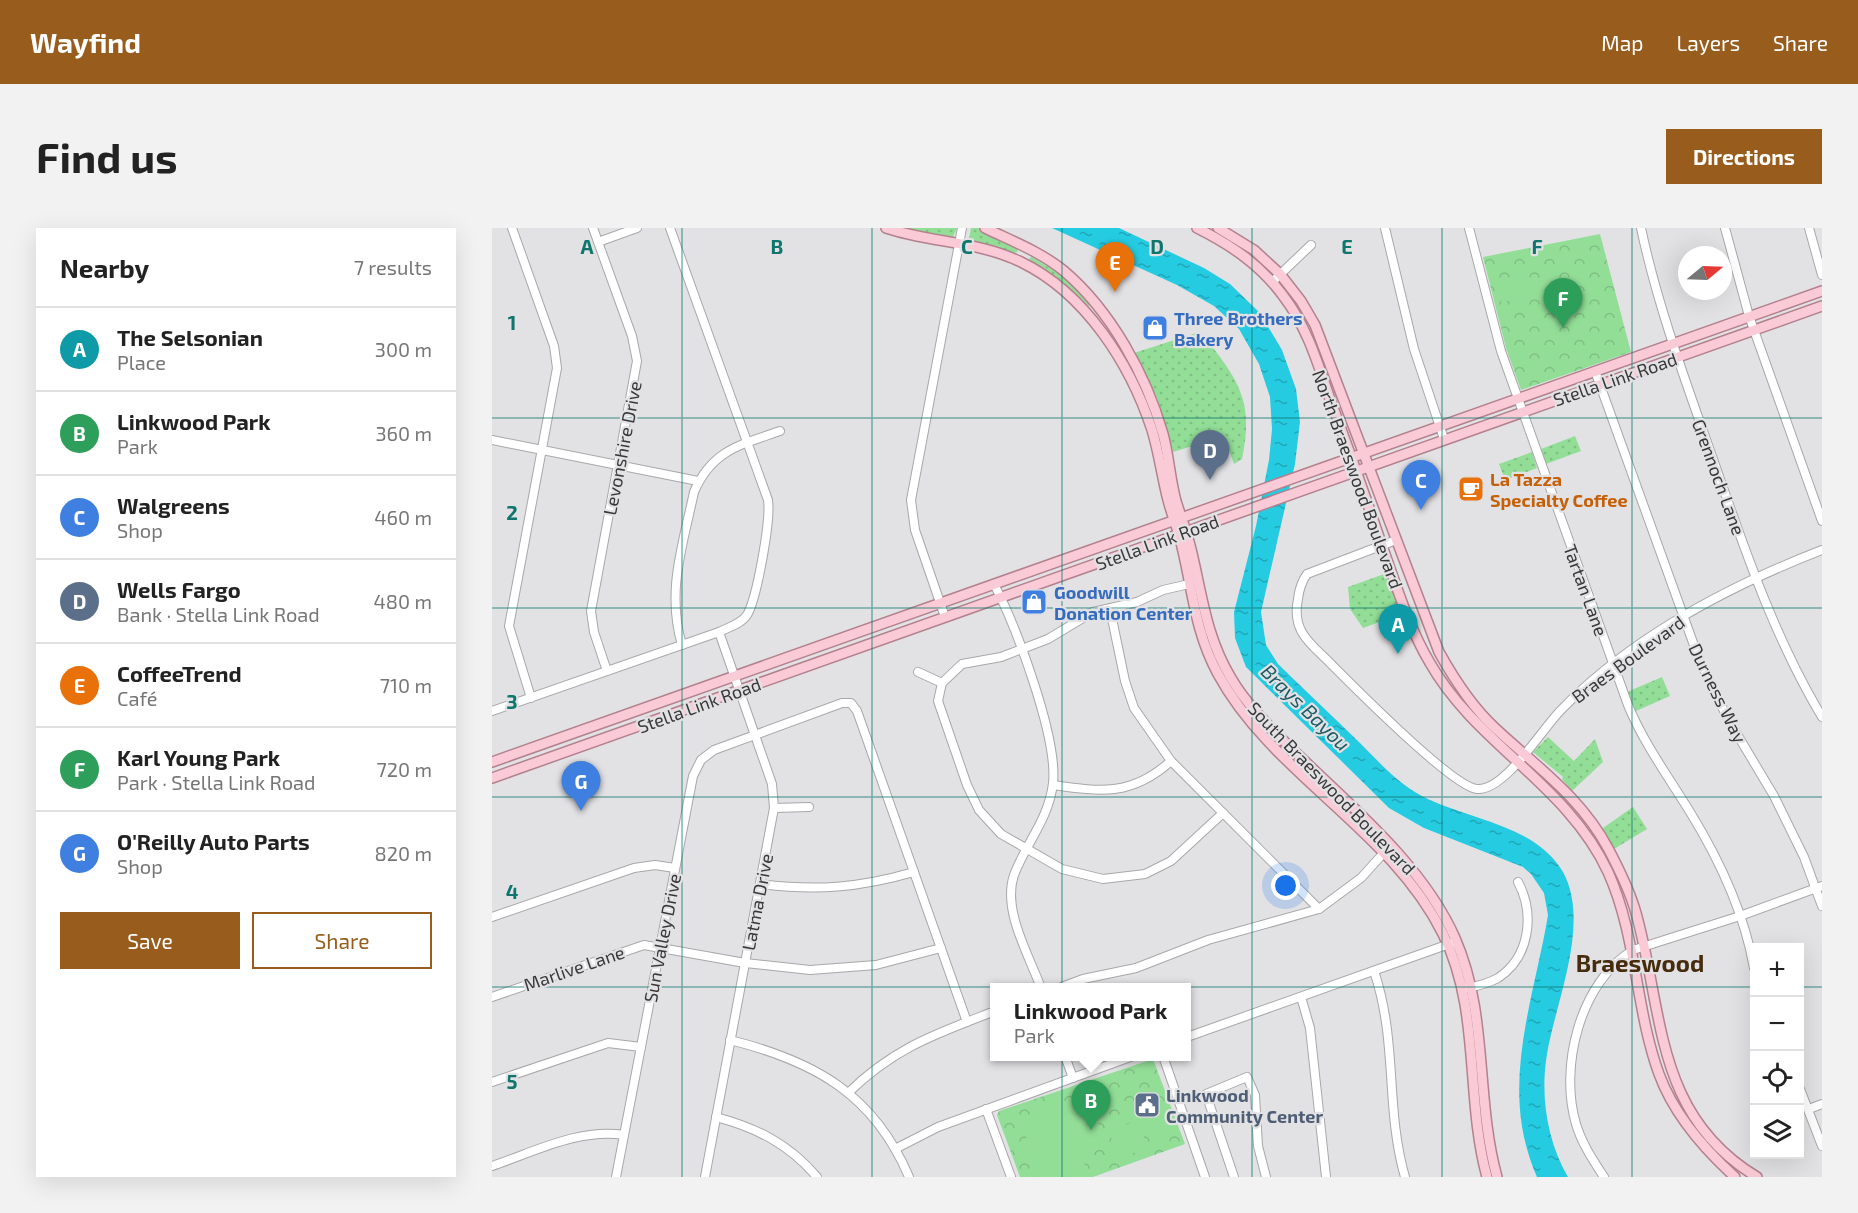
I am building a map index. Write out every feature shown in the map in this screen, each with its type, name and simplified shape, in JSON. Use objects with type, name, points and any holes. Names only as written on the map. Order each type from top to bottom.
[{"type":"main road","name":"South Braeswood Boulevard","points":[[886,228],[987,248],[1022,262],[1052,281],[1088,315],[1141,389]]},
{"type":"main road","name":"South Braeswood Boulevard","points":[[985,228],[1029,248],[1063,271],[1098,307],[1120,339],[1141,389],[1150,426],[1165,465],[1202,609],[1219,657],[1232,680],[1266,723],[1387,850],[1412,882],[1452,943],[1479,1031],[1486,1123],[1497,1177]]},
{"type":"main road","name":"North Braeswood Boulevard","points":[[1197,228],[1221,231],[1254,250],[1280,274],[1308,312],[1330,360],[1428,629],[1454,678],[1494,727],[1574,799],[1610,851],[1626,885],[1645,948],[1667,1061],[1676,1084],[1695,1118],[1725,1153],[1756,1177]]},
{"type":"main road","name":"North Braeswood Boulevard","points":[[1221,231],[1272,282],[1293,310],[1318,365],[1410,624],[1429,663],[1447,690],[1489,738],[1572,815],[1600,856],[1620,902],[1633,950],[1655,1062],[1671,1100],[1686,1124],[1707,1150],[1735,1177]]},
{"type":"main road","points":[[1022,262],[1029,248]]},
{"type":"main road","name":"Stella Link Road","points":[[492,762],[1822,291]]},
{"type":"main road","name":"Stella Link Road","points":[[492,778],[1822,306]]},
{"type":"main road","points":[[1088,315],[1098,307]]},
{"type":"main road","points":[[1318,365],[1330,360]]},
{"type":"main road","name":"South Braeswood Boulevard","points":[[1183,533],[1194,615],[1205,647],[1220,679],[1243,712],[1387,850]]},
{"type":"main road","points":[[1052,564],[1057,577]]},
{"type":"main road","points":[[847,652],[877,635],[877,626]]},
{"type":"main road","points":[[1447,690],[1454,678]]},
{"type":"main road","points":[[655,705],[660,719]]},
{"type":"main road","points":[[586,729],[591,743]]},
{"type":"main road","points":[[1600,856],[1610,851]]},
{"type":"main road","name":"South Braeswood Boulevard","points":[[1467,988],[1476,1122],[1487,1177]]},
{"type":"main road","points":[[1686,1124],[1695,1118]]},
{"type":"street","points":[[512,228],[557,360],[543,450],[509,626],[531,698]]},
{"type":"street","name":"Levonshire Drive","points":[[593,228],[637,353],[636,378],[591,610],[594,632],[607,671]]},
{"type":"street","points":[[598,242],[637,228]]},
{"type":"street","points":[[492,711],[719,632],[739,622],[752,605],[768,520],[768,500],[670,228]]},
{"type":"street","points":[[945,617],[915,530],[911,500],[963,228]]},
{"type":"street","points":[[1385,228],[1414,349],[1444,439]]},
{"type":"street","name":"Tartan Lane","points":[[1469,228],[1491,318],[1517,398],[1613,666],[1637,727],[1708,842],[1740,916],[1750,951]]},
{"type":"street","name":"Grennoch Lane","points":[[1641,228],[1651,276],[1672,343],[1756,580],[1779,638],[1822,717]]},
{"type":"street","points":[[1725,228],[1749,316],[1822,521]]},
{"type":"street","points":[[1809,228],[1822,275]]},
{"type":"street","points":[[1272,282],[1311,245]]},
{"type":"street","name":"Durness Way","points":[[1595,371],[1705,672],[1728,718],[1774,796],[1819,887],[1822,906]]},
{"type":"street","points":[[682,645],[675,615],[674,593],[698,481],[705,469],[717,458],[780,431]]},
{"type":"street","points":[[492,440],[698,481]]},
{"type":"street","points":[[1382,545],[1396,540]]},
{"type":"street","name":"Braes Boulevard","points":[[1382,545],[1307,574],[1296,610],[1298,628],[1378,712],[1467,787],[1479,789],[1491,787],[1517,762],[1560,711],[1613,666],[1683,617],[1822,550]]},
{"type":"street","points":[[994,584],[1001,597],[1048,732],[1053,762],[1053,785],[1046,814],[1015,873],[1011,898],[1015,918],[1039,983]]},
{"type":"street","points":[[1189,584],[1163,590],[1137,602],[1079,618],[1048,639],[993,660],[962,664],[942,683],[938,694],[940,708],[974,800],[992,826],[1062,869],[1090,878],[1131,877],[1157,869],[1171,861],[1223,813]]},
{"type":"street","points":[[1110,609],[1130,698],[1139,717],[1171,761],[1319,909]]},
{"type":"street","name":"Latma Drive","points":[[705,1177],[774,808],[772,784],[719,632]]},
{"type":"street","points":[[918,672],[942,683]]},
{"type":"street","name":"Sun Valley Drive","points":[[616,1177],[675,868],[697,766],[714,750],[842,703],[850,703],[857,711],[914,872]]},
{"type":"street","points":[[1053,785],[1098,790],[1126,788],[1152,775],[1171,761]]},
{"type":"street","points":[[774,808],[809,807]]},
{"type":"street","points":[[1075,983],[1136,968],[1208,940],[1319,909],[1355,884],[1387,850]]},
{"type":"street","points":[[492,917],[634,868],[655,866],[675,868]]},
{"type":"street","points":[[760,884],[796,888],[864,885],[914,872],[967,1022]]},
{"type":"street","points":[[1467,988],[1491,981],[1505,973],[1522,950],[1529,916],[1518,882]]},
{"type":"street","points":[[1604,1177],[1584,1146],[1576,1125],[1571,1098],[1572,1060],[1583,1017],[1602,978],[1612,965],[1633,950],[1740,916],[1819,887]]},
{"type":"street","points":[[1191,1037],[1452,943]]},
{"type":"street","name":"Marlive Lane","points":[[492,997],[631,948],[661,946],[745,963],[810,970],[876,965],[941,948]]},
{"type":"street","points":[[1374,971],[1388,1025],[1396,1131],[1405,1177]]},
{"type":"street","points":[[1301,997],[1310,1028],[1326,1177]]},
{"type":"street","points":[[848,1093],[869,1072],[901,1050],[990,1013]]},
{"type":"street","points":[[730,1040],[790,1057],[848,1093],[867,1112],[895,1149],[909,1177]]},
{"type":"street","points":[[492,1082],[608,1043],[641,1047]]},
{"type":"street","points":[[1067,1061],[1073,1078]]},
{"type":"street","points":[[895,1149],[915,1137],[986,1109],[1119,1061]]},
{"type":"street","points":[[1165,1061],[1205,1177]]},
{"type":"street","points":[[1234,1177],[1206,1094],[1247,1077],[1255,1095],[1258,1146],[1266,1177]]},
{"type":"street","points":[[1804,1098],[1822,1146]]},
{"type":"street","points":[[1809,1109],[1822,1104]]},
{"type":"street","points":[[986,1109],[1011,1177]]},
{"type":"street","points":[[716,1117],[762,1132],[794,1153],[817,1177]]},
{"type":"street","points":[[492,1166],[583,1135],[607,1132],[624,1135]]},
{"type":"green space","points":[[897,228],[957,228],[953,237]]},
{"type":"green space","points":[[971,228],[978,228],[1015,246],[1018,252],[1012,253],[969,239]]},
{"type":"green space","points":[[1600,234],[1631,352],[1521,390],[1506,348],[1483,257]]},
{"type":"green space","points":[[1032,257],[1066,278],[1090,301],[1089,306],[1032,264],[1029,258]]},
{"type":"green space","points":[[1527,277],[1532,292],[1502,303],[1496,287]]},
{"type":"green space","points":[[1551,287],[1557,287],[1561,294],[1557,301],[1551,301],[1547,297],[1547,291]]},
{"type":"green space","points":[[1196,333],[1202,334],[1225,364],[1240,391],[1246,421],[1245,438],[1242,459],[1234,464],[1224,436],[1173,452],[1157,398],[1134,353]]},
{"type":"green space","points":[[1575,436],[1581,451],[1546,464],[1541,449]]},
{"type":"green space","points":[[1532,452],[1537,468],[1505,480],[1499,464]]},
{"type":"green space","points":[[1387,573],[1402,614],[1363,628],[1350,609],[1348,587]]},
{"type":"green space","points":[[1662,677],[1670,696],[1636,711],[1627,692]]},
{"type":"green space","points":[[1548,737],[1574,761],[1595,739],[1603,762],[1572,791],[1562,779],[1563,777],[1533,752]]},
{"type":"green space","points":[[1633,807],[1647,829],[1614,849],[1603,828]]},
{"type":"green space","points":[[1147,1061],[1154,1061],[1185,1144],[1093,1177],[1020,1177],[997,1115],[999,1111]]},
{"type":"green space","points":[[1085,1102],[1093,1110],[1099,1129],[1094,1150],[1073,1175],[1046,1177],[1019,1123],[1023,1116]]},
{"type":"green space","points":[[1164,1113],[1170,1129],[1155,1134],[1150,1118]]},
{"type":"green space","points":[[1146,1117],[1151,1131],[1143,1134],[1148,1148],[1118,1158],[1109,1131]]},
{"type":"water","name":"Brays Bayou","points":[[1052,228],[1119,228],[1204,268],[1230,284],[1260,313],[1282,350],[1296,389],[1300,422],[1295,464],[1261,612],[1266,645],[1278,664],[1384,767],[1410,789],[1430,800],[1521,835],[1552,857],[1563,872],[1571,892],[1574,914],[1573,938],[1551,1033],[1544,1085],[1550,1133],[1568,1177],[1537,1177],[1526,1144],[1520,1111],[1519,1079],[1522,1046],[1548,915],[1544,893],[1531,874],[1523,867],[1424,828],[1389,808],[1246,667],[1235,638],[1234,612],[1256,526],[1269,460],[1272,429],[1270,397],[1259,364],[1239,329],[1214,306],[1177,285]]},
{"type":"place","name":"CoffeeTrend","points":[[1115,292]]},
{"type":"place","name":"Three Brothers Bakery","points":[[1155,328]]},
{"type":"place","name":"Karl Young Park","points":[[1563,328]]},
{"type":"place","name":"Wells Fargo","points":[[1210,480]]},
{"type":"place","name":"La Tazza Specialty Coffee","points":[[1471,489]]},
{"type":"place","name":"Walgreens","points":[[1421,510]]},
{"type":"place","name":"Goodwill Donation Center","points":[[1034,602]]},
{"type":"place","name":"The Selsonian","points":[[1398,654]]},
{"type":"place","name":"O'Reilly Auto Parts","points":[[581,811]]},
{"type":"place","name":"Linkwood Community Center","points":[[1147,1105]]},
{"type":"place","name":"Linkwood Park","points":[[1091,1130]]},
{"type":"district","name":"Braeswood","points":[[1640,962]]}]
